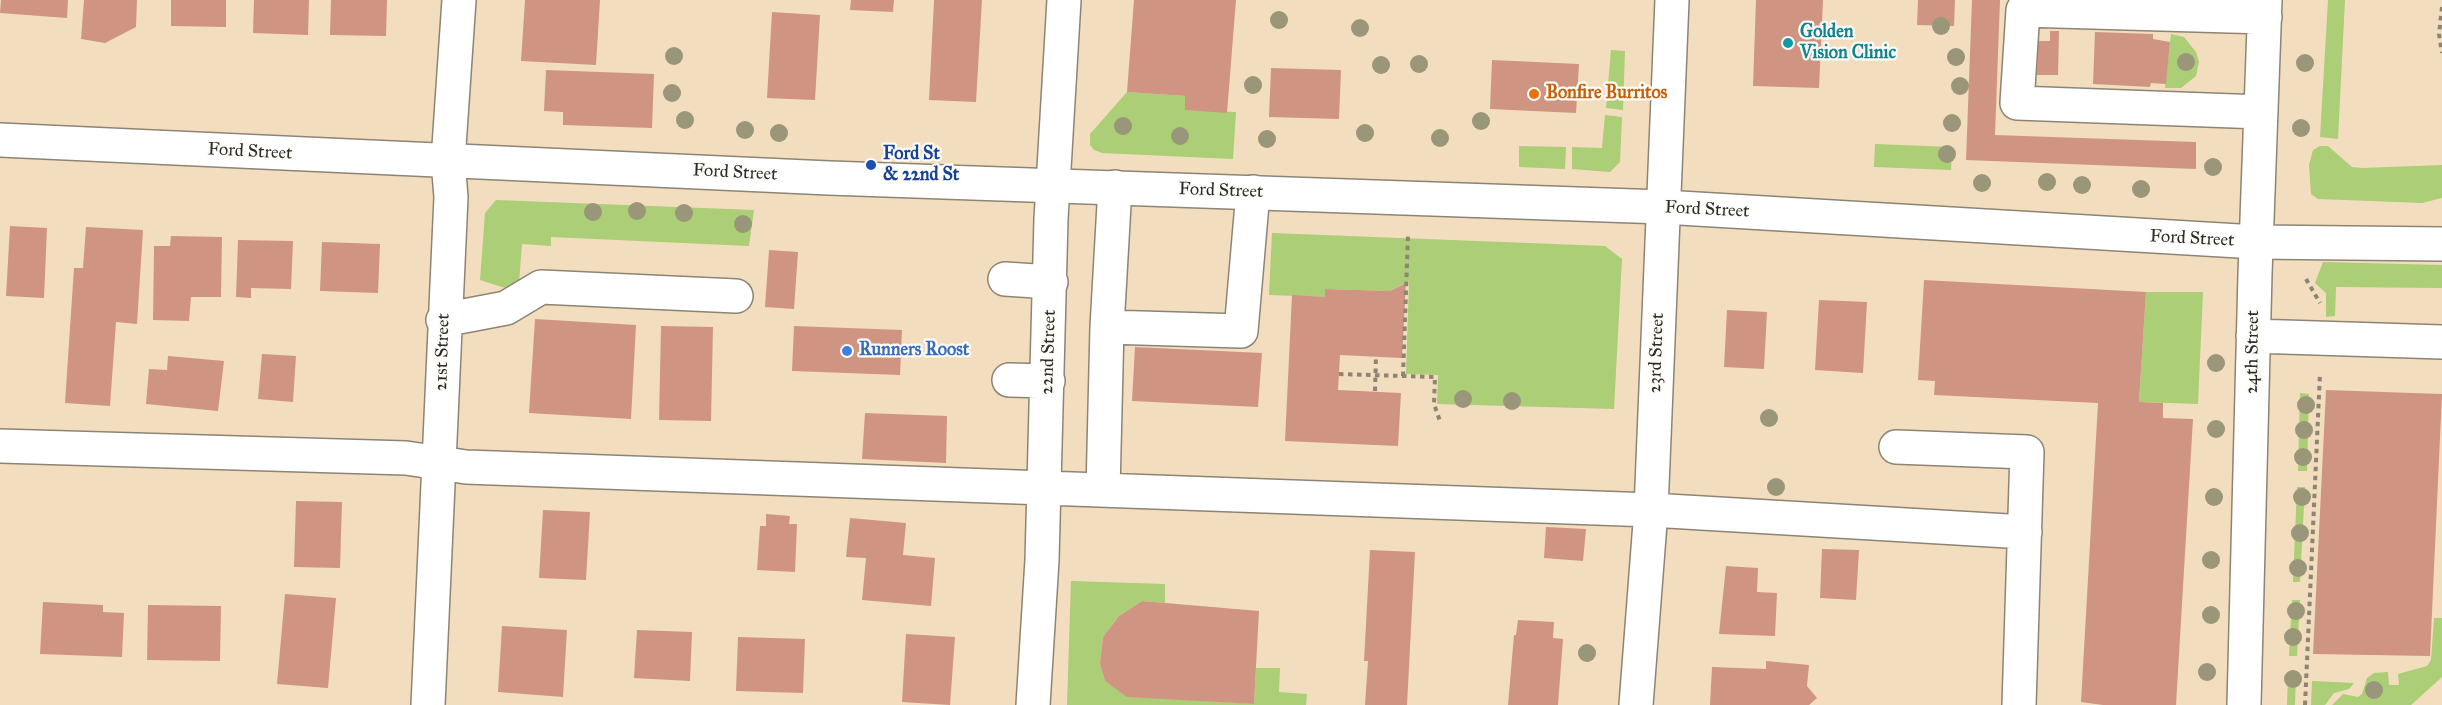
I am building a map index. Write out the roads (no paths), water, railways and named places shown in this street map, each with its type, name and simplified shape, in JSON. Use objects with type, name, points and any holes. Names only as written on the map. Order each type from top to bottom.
[{"type":"street","name":"21st Street","points":[[428,705],[443,320],[451,197],[448,161],[459,0]]},
{"type":"street","name":"22nd Street","points":[[1033,705],[1044,487],[1054,185],[1064,0]]},
{"type":"street","name":"23rd Street","points":[[1636,705],[1651,510],[1672,0]]},
{"type":"street","name":"24th Street","points":[[2244,705],[2253,336],[2265,8]]},
{"type":"street","points":[[2261,112],[2017,104],[2023,10],[2265,8]]},
{"type":"street","name":"Ford Street","points":[[0,140],[448,161],[1663,207],[2256,242],[2442,244]]},
{"type":"street","points":[[1103,490],[1107,327],[1115,187]]},
{"type":"street","points":[[1107,327],[1242,331],[1252,192]]},
{"type":"street","points":[[1005,279],[1051,282]]},
{"type":"street","points":[[443,320],[506,309],[541,287],[736,296]]},
{"type":"street","points":[[2253,336],[2442,342]]},
{"type":"street","points":[[1009,380],[1048,381]]},
{"type":"street","points":[[0,446],[406,458],[439,465],[1651,510],[2025,532]]},
{"type":"street","points":[[1896,447],[2027,452],[2019,705]]},
{"type":"place","name":"Golden Vision Clinic","points":[[1788,43]]},
{"type":"place","name":"Bonfire Burritos","points":[[1534,94]]},
{"type":"place","name":"Ford St & 22nd St","points":[[871,165]]},
{"type":"place","name":"Runners Roost","points":[[847,351]]}]
